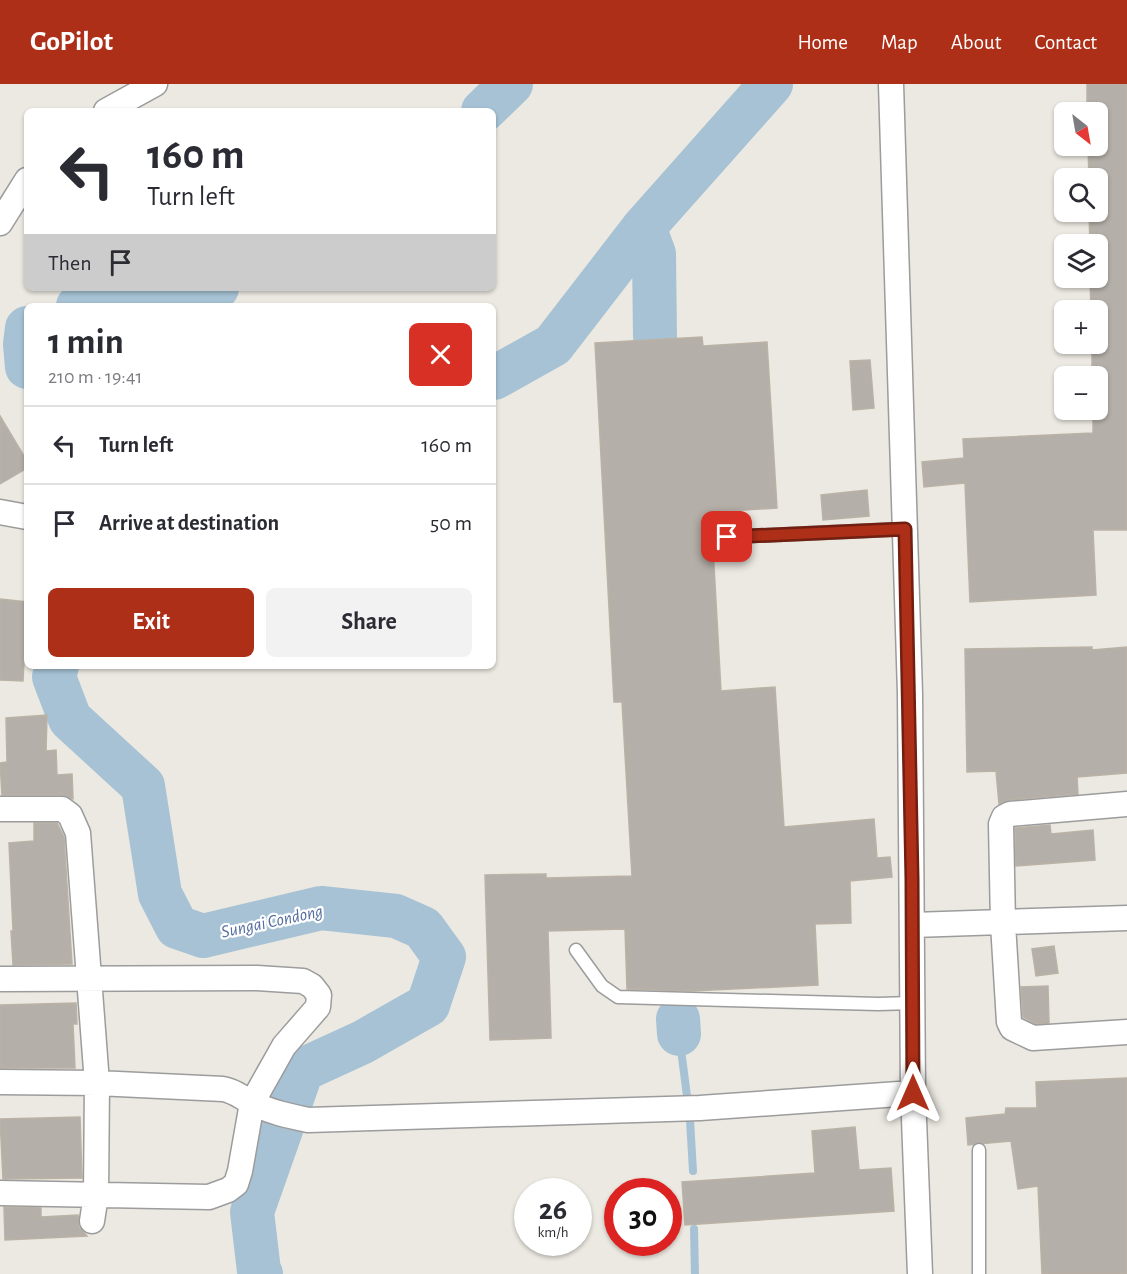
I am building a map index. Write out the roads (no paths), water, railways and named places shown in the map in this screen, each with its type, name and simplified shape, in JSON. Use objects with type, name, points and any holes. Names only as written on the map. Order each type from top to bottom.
[{"type":"street","points":[[111,108],[155,84]]},
{"type":"street","points":[[891,84],[905,529],[913,925],[913,1093],[920,1274]]},
{"type":"street","points":[[0,224],[16,187]]},
{"type":"street","points":[[0,512],[24,516]]},
{"type":"street","points":[[1127,804],[1010,814],[1001,824],[1003,924],[1009,1022],[1012,1028],[1033,1038],[1127,1032]]},
{"type":"street","points":[[0,809],[62,809],[70,815],[78,833],[98,1083],[96,1195],[92,1221]]},
{"type":"street","points":[[913,925],[1003,924],[1127,918]]},
{"type":"street","points":[[0,979],[257,978],[303,981],[312,986],[319,995],[318,1007],[284,1046],[236,1184],[228,1190],[209,1197],[0,1193]]},
{"type":"street","points":[[0,1082],[98,1083],[232,1090],[262,1107],[308,1120],[700,1108],[913,1093]]},
{"type":"lane","points":[[727,537],[905,529]]},
{"type":"lane","points":[[576,950],[602,986],[618,998],[913,1003]]},
{"type":"lane","points":[[979,1150],[979,1274]]},
{"type":"waterway","points":[[486,108],[511,84]]},
{"type":"waterway","points":[[496,377],[553,345],[644,227],[771,84]]},
{"type":"waterway","points":[[644,227],[654,254],[655,337]]},
{"type":"waterway","points":[[93,303],[192,295],[206,291]]},
{"type":"waterway","name":"Sungai Condong","points":[[56,669],[54,677],[70,719],[143,786],[160,894],[177,927],[203,936],[321,908],[396,916],[423,928],[444,957],[428,1005],[363,1042],[302,1070],[252,1212],[261,1274]]},
{"type":"waterway","points":[[678,1019],[679,1034]]},
{"type":"waterway","points":[[679,1034],[687,1096]]},
{"type":"waterway","points":[[690,1120],[693,1171]]},
{"type":"waterway","points":[[694,1229],[695,1274]]}]
